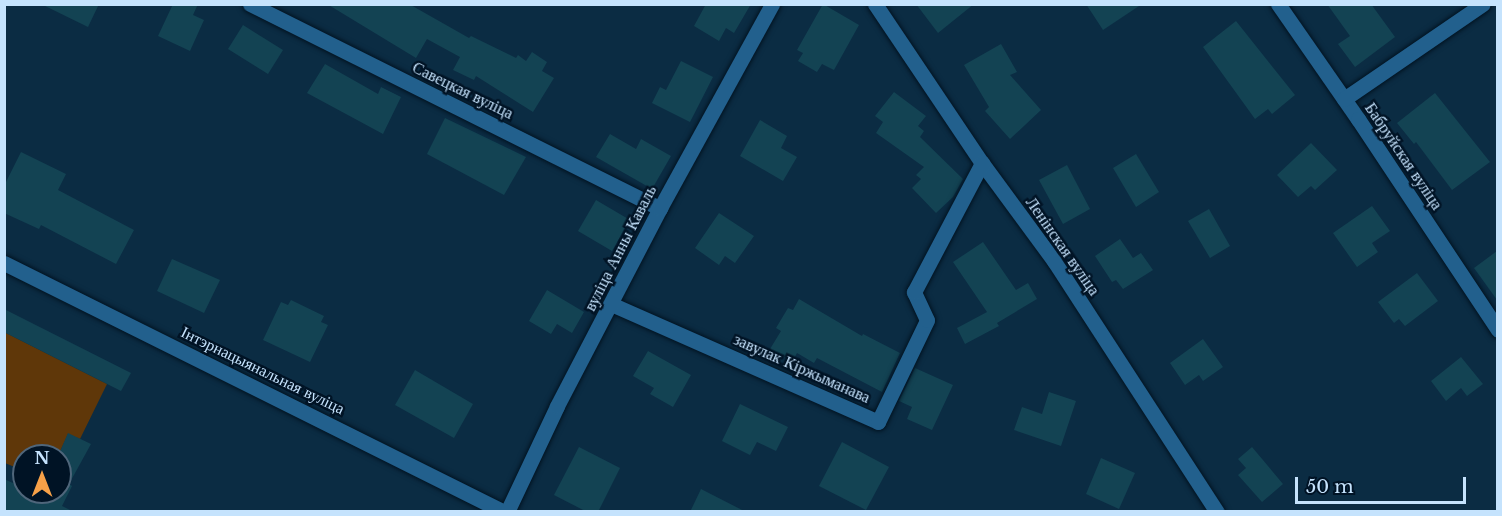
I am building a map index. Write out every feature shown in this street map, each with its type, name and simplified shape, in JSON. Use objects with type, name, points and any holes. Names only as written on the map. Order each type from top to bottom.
[{"type":"street","name":"Савецкая вуліца","points":[[250,4],[660,208]]},
{"type":"street","name":"вуліца Анны Каваль","points":[[506,512],[556,406],[660,208],[772,4]]},
{"type":"street","name":"Ленінская вуліца","points":[[875,4],[982,163],[1060,271],[1217,512]]},
{"type":"street","name":"Бабруйская вуліца","points":[[1278,4],[1344,99],[1497,330]]},
{"type":"street","points":[[1344,99],[1483,4]]},
{"type":"street","name":"завулак Кіржыманава","points":[[611,304],[878,422],[927,320],[914,292],[982,163]]},
{"type":"street","name":"Інтэрнацыянальная вуліца","points":[[4,263],[506,512]]},
{"type":"shaded area","points":[[4,332],[107,384],[80,439],[68,434],[63,444],[12,444],[12,466],[5,463]]},
{"type":"building","points":[[41,4],[99,4],[88,27]]},
{"type":"building","points":[[173,4],[198,4],[193,15],[204,20],[190,51],[158,36]]},
{"type":"building","points":[[327,4],[409,4],[469,38],[471,36],[516,58],[518,55],[526,61],[532,52],[547,62],[542,71],[554,78],[533,112],[476,76],[474,80],[453,70],[460,57],[427,39],[416,58]]},
{"type":"building","points":[[706,4],[751,4],[734,33],[726,28],[719,41],[694,26]]},
{"type":"building","points":[[823,4],[859,25],[834,70],[822,64],[817,72],[798,61],[803,53],[797,50]]},
{"type":"building","points":[[916,4],[974,4],[938,33]]},
{"type":"building","points":[[1086,4],[1142,4],[1103,30]]},
{"type":"building","points":[[1327,4],[1371,4],[1395,37],[1355,67],[1338,44],[1350,36]]},
{"type":"building","points":[[1236,21],[1295,95],[1272,114],[1268,109],[1255,119],[1203,47]]},
{"type":"building","points":[[243,25],[283,50],[268,74],[228,49]]},
{"type":"building","points":[[1001,44],[1017,72],[1010,75],[1041,110],[1010,139],[985,111],[989,107],[964,65]]},
{"type":"building","points":[[681,61],[713,77],[690,122],[652,103],[660,87],[666,90]]},
{"type":"building","points":[[325,64],[378,94],[381,87],[401,97],[383,134],[307,93]]},
{"type":"building","points":[[894,92],[926,116],[918,126],[924,131],[920,137],[963,179],[953,197],[936,213],[912,188],[921,179],[916,175],[924,167],[876,133],[883,122],[875,116]]},
{"type":"building","points":[[1435,93],[1490,162],[1452,190],[1416,142],[1414,144],[1397,123]]},
{"type":"building","points":[[445,118],[526,157],[504,195],[427,154]]},
{"type":"building","points":[[760,120],[787,136],[781,148],[797,157],[783,181],[740,156]]},
{"type":"building","points":[[610,134],[636,149],[641,139],[671,156],[652,189],[596,157]]},
{"type":"building","points":[[1311,143],[1337,170],[1315,190],[1311,186],[1298,197],[1277,175]]},
{"type":"building","points":[[21,152],[66,174],[58,190],[134,230],[116,264],[41,225],[39,229],[4,213],[4,186]]},
{"type":"building","points":[[1136,154],[1159,192],[1136,207],[1113,168]]},
{"type":"building","points":[[1067,165],[1090,209],[1063,224],[1039,180]]},
{"type":"building","points":[[596,200],[630,220],[612,251],[578,231]]},
{"type":"building","points":[[1372,206],[1390,231],[1372,243],[1378,252],[1357,267],[1333,233]]},
{"type":"building","points":[[1209,209],[1230,246],[1210,258],[1188,221]]},
{"type":"building","points":[[719,213],[754,236],[735,263],[725,256],[719,265],[695,248]]},
{"type":"building","points":[[1120,239],[1133,258],[1141,253],[1153,270],[1123,289],[1116,280],[1112,282],[1095,256]]},
{"type":"building","points":[[983,242],[1016,290],[1028,283],[1037,299],[997,323],[999,326],[965,344],[957,328],[987,312],[953,262]]},
{"type":"building","points":[[1497,251],[1497,300],[1474,268]]},
{"type":"building","points":[[172,259],[220,280],[204,313],[157,291]]},
{"type":"building","points":[[1417,273],[1438,301],[1405,326],[1399,319],[1394,323],[1378,302]]},
{"type":"building","points":[[547,290],[584,312],[572,333],[557,324],[551,334],[529,321]]},
{"type":"building","points":[[799,299],[862,336],[863,334],[900,353],[882,392],[817,358],[814,363],[797,353],[792,362],[770,349],[781,331],[776,328],[788,308],[793,310]]},
{"type":"building","points":[[291,300],[324,316],[321,322],[328,325],[310,362],[263,340],[281,302],[288,305]]},
{"type":"building","points":[[4,309],[131,373],[121,391],[4,332]]},
{"type":"building","points":[[1203,339],[1223,367],[1203,381],[1199,375],[1185,385],[1170,363]]},
{"type":"building","points":[[648,351],[691,375],[673,407],[650,394],[654,388],[633,376]]},
{"type":"building","points":[[1461,357],[1483,384],[1467,396],[1461,388],[1446,401],[1431,381]]},
{"type":"building","points":[[915,368],[953,385],[932,430],[907,419],[912,407],[899,401]]},
{"type":"building","points":[[415,370],[473,404],[454,438],[395,405]]},
{"type":"building","points":[[1049,392],[1076,401],[1061,446],[1014,430],[1022,407],[1042,414]]},
{"type":"building","points":[[740,404],[788,427],[776,451],[757,442],[750,455],[722,441]]},
{"type":"building","points":[[68,433],[91,444],[72,479],[72,444],[63,444]]},
{"type":"building","points":[[842,442],[889,467],[866,510],[819,486]]},
{"type":"building","points":[[579,447],[620,468],[598,512],[587,512],[554,495]]},
{"type":"building","points":[[1252,447],[1283,484],[1262,502],[1238,475],[1246,468],[1238,459]]},
{"type":"building","points":[[1101,458],[1135,473],[1119,509],[1086,494]]},
{"type":"building","points":[[4,479],[12,483],[12,504],[63,504],[62,506],[74,512],[4,512]]},
{"type":"building","points":[[701,489],[746,512],[690,512]]}]
